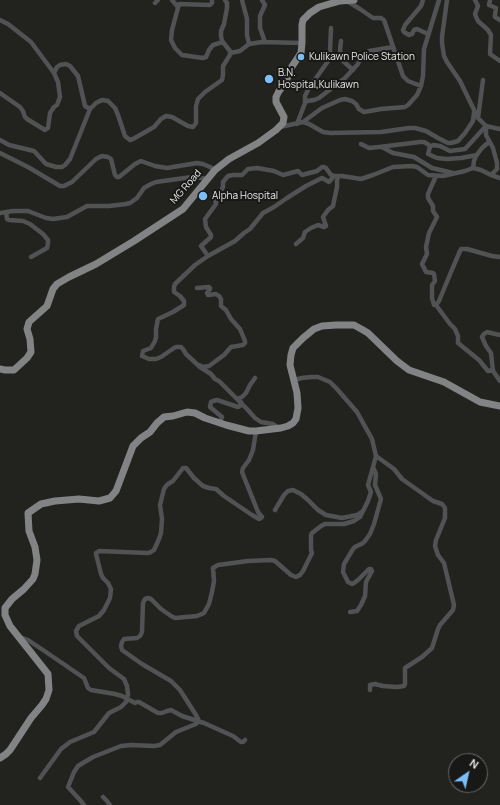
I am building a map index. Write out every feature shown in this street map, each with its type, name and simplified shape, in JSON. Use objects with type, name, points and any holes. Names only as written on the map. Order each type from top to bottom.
[{"type":"main road","points":[[279,127],[284,118],[276,102],[276,97],[286,82],[290,68],[301,53],[303,20],[306,16],[319,7],[340,1],[351,1]]},
{"type":"main road","name":"MG Road","points":[[0,369],[14,370],[27,358],[31,352],[30,339],[27,329],[29,322],[47,306],[53,289],[57,284],[69,276],[96,264],[183,209],[206,179],[215,170],[230,159],[258,143],[279,127]]},
{"type":"main road","points":[[0,758],[10,750],[31,718],[46,700],[49,690],[48,674],[44,667],[10,626],[5,615],[5,608],[12,599],[33,579],[35,574],[37,560],[35,547],[29,531],[28,513],[41,504],[55,501],[79,499],[99,501],[110,498],[116,491],[133,446],[150,432],[164,417],[188,412],[195,413],[243,430],[256,431],[279,428],[293,423],[296,419],[298,408],[297,393],[290,365],[293,348],[314,329],[322,326],[354,325],[368,333],[397,362],[409,370],[444,382],[480,402],[500,405]]},
{"type":"street","points":[[172,0],[178,6]]},
{"type":"street","points":[[178,6],[180,4],[210,4],[212,3],[212,0]]},
{"type":"street","points":[[0,140],[9,145],[34,151],[46,164],[62,167],[70,159],[90,109],[99,100],[108,101],[112,104],[117,112],[125,136],[130,140],[156,126],[161,119],[166,116],[172,117],[188,126],[193,127],[196,123],[196,106],[198,99],[222,80],[222,66],[229,57],[229,49],[220,36],[227,8],[227,3],[225,0]]},
{"type":"street","points":[[242,0],[247,19],[247,35],[249,44]]},
{"type":"street","points":[[262,0],[265,6],[260,16],[260,28],[265,42]]},
{"type":"street","points":[[423,0],[421,6],[405,25],[403,30],[409,35],[417,29],[428,34]]},
{"type":"street","points":[[279,127],[303,122],[322,108],[345,99],[352,101],[356,104],[359,110],[364,112],[406,107],[417,95],[421,86],[424,49],[439,0]]},
{"type":"street","points":[[447,0],[442,37],[444,56],[460,81],[478,118],[486,126],[500,129]]},
{"type":"street","points":[[475,0],[478,6],[475,14],[477,19],[491,35],[490,54],[500,61]]},
{"type":"street","points":[[490,0],[489,5],[496,8],[494,15],[495,17],[500,20]]},
{"type":"street","points":[[351,1],[373,18],[381,18],[385,21],[403,76],[408,81],[421,86]]},
{"type":"street","points":[[178,6],[171,36],[172,43],[179,53],[204,58],[207,56],[213,45],[223,42]]},
{"type":"street","points":[[0,20],[8,24],[31,42],[54,74],[58,82],[60,97],[57,105],[50,113],[47,129],[44,130],[27,119],[20,107],[0,93]]},
{"type":"street","points":[[297,124],[305,103],[305,96],[309,88],[331,57],[331,28]]},
{"type":"street","points":[[341,41],[340,50],[342,60],[353,70]]},
{"type":"street","points":[[230,53],[240,51],[249,44],[265,42],[302,43]]},
{"type":"street","points":[[305,103],[307,101],[319,98],[345,78],[358,64],[361,57],[365,53],[393,47]]},
{"type":"street","points":[[54,74],[57,67],[60,65],[66,64],[70,66],[78,76],[85,106],[90,109]]},
{"type":"street","points":[[478,118],[483,80]]},
{"type":"street","points":[[303,122],[323,132],[381,132],[415,128],[426,131],[451,144],[458,141],[468,130],[473,121],[474,112]]},
{"type":"street","points":[[486,126],[486,135],[494,149],[498,163],[497,169],[491,175]]},
{"type":"street","points":[[430,147],[432,145],[436,145],[450,151],[465,150],[486,126]]},
{"type":"street","points":[[361,144],[369,148],[379,148],[420,142],[426,143],[430,147]]},
{"type":"street","points":[[473,168],[477,155],[489,142]]},
{"type":"street","points":[[379,148],[382,147],[393,153],[414,156],[432,168],[454,174]]},
{"type":"street","points":[[430,147],[428,154],[439,158],[461,158],[477,155]]},
{"type":"street","points":[[0,153],[28,167],[60,186],[64,186],[72,182],[96,159],[102,156],[111,159],[115,174],[119,178],[135,164],[141,161],[167,168],[197,163],[210,166],[215,170]]},
{"type":"street","points":[[208,256],[202,246],[212,236],[206,227],[205,219],[216,204],[213,196],[221,191],[223,182],[228,176],[233,174],[242,175],[249,169],[257,168],[274,171],[283,175],[298,171],[302,175],[317,171],[324,166],[331,175],[364,178],[393,167],[412,166],[428,175],[436,176],[454,174],[473,168],[500,178]]},
{"type":"street","points":[[296,244],[303,238],[305,232],[311,228],[318,225],[324,227],[326,226],[323,217],[333,206],[337,187],[336,176]]},
{"type":"street","points":[[279,428],[273,424],[257,420],[219,381],[202,369],[186,354],[184,349],[179,347],[174,348],[161,357],[149,360],[142,356],[142,354],[144,350],[150,349],[154,344],[158,319],[184,305],[184,301],[174,292],[174,287],[175,284],[195,265],[238,239],[252,227],[263,213],[291,195],[322,178],[329,182],[336,176]]},
{"type":"street","points":[[436,176],[428,194],[428,198],[437,217],[429,233],[426,247],[427,254],[422,264],[426,272],[434,274],[434,282],[432,286],[432,298],[434,304],[455,329],[458,336],[458,343],[479,360],[488,371],[493,370]]},
{"type":"street","points":[[0,213],[13,210],[28,211],[46,218],[60,218],[87,206],[109,206],[130,203],[137,198],[144,188],[156,182],[192,177],[206,179]]},
{"type":"street","points":[[6,212],[7,219],[23,221],[30,224],[48,240],[47,248],[31,257]]},
{"type":"street","points":[[436,305],[439,302],[461,249],[467,249],[500,258]]},
{"type":"street","points":[[197,288],[209,287],[210,290],[207,293],[208,295],[216,294],[219,296],[221,299],[221,306],[226,310],[231,319],[241,330],[245,341],[243,345],[231,347],[224,355],[209,366],[198,364]]},
{"type":"street","points":[[500,335],[487,332],[482,337],[491,353],[493,370],[500,382]]},
{"type":"street","points":[[199,721],[180,690],[171,681],[142,664],[122,650],[120,646],[124,639],[137,638],[140,636],[142,632],[143,602],[145,599],[151,599],[165,613],[175,618],[197,616],[206,610],[214,581],[213,568],[218,565],[271,560],[275,561],[292,576],[297,576],[303,571],[312,553],[310,550],[312,533],[325,524],[344,524],[354,521],[360,517],[371,492],[368,485],[376,456],[372,439],[357,412],[330,382],[318,377],[294,380]]},
{"type":"street","points":[[220,422],[222,417],[210,407],[211,402],[217,400],[240,407],[239,401],[246,393],[254,378]]},
{"type":"street","points":[[40,778],[61,750],[70,742],[94,732],[109,714],[121,708],[127,699],[127,686],[124,679],[109,668],[77,636],[76,631],[79,626],[99,616],[110,598],[111,589],[100,574],[96,553],[99,551],[148,553],[154,550],[160,533],[162,519],[160,505],[164,489],[168,484],[173,482],[184,468],[186,468],[194,478],[204,486],[216,489],[252,515],[259,519],[261,518],[262,517],[257,510],[242,472],[253,450],[256,431]]},
{"type":"street","points":[[370,690],[370,685],[375,684],[383,686],[404,686],[405,668],[422,657],[432,648],[440,625],[452,613],[454,607],[444,563],[438,555],[435,546],[445,518],[446,511],[444,506],[433,501],[402,479],[394,469],[376,456]]},
{"type":"street","points":[[350,612],[357,611],[362,605],[365,596],[366,582],[372,571],[369,569],[352,584],[348,582],[343,572],[344,564],[353,549],[365,541],[374,524],[380,499],[375,485],[376,474],[373,467]]},
{"type":"street","points":[[275,510],[286,493],[292,490],[301,494],[318,510],[326,515],[342,518],[357,515],[363,511]]},
{"type":"street","points":[[19,636],[44,650],[84,678],[90,690],[115,694],[134,703],[139,702],[158,713],[171,710],[182,716],[199,721],[233,736],[241,742],[245,740]]},
{"type":"street","points":[[84,805],[68,787],[78,766],[121,746],[160,745],[171,735],[196,724],[199,721]]},
{"type":"street","points":[[103,797],[110,805]]},
{"type":"place","name":"Kulikawn Police Station","points":[[301,57]]},
{"type":"place","name":"B.N. Hospital,Kulikawn","points":[[269,79]]},
{"type":"place","name":"Alpha Hospital","points":[[203,196]]}]
